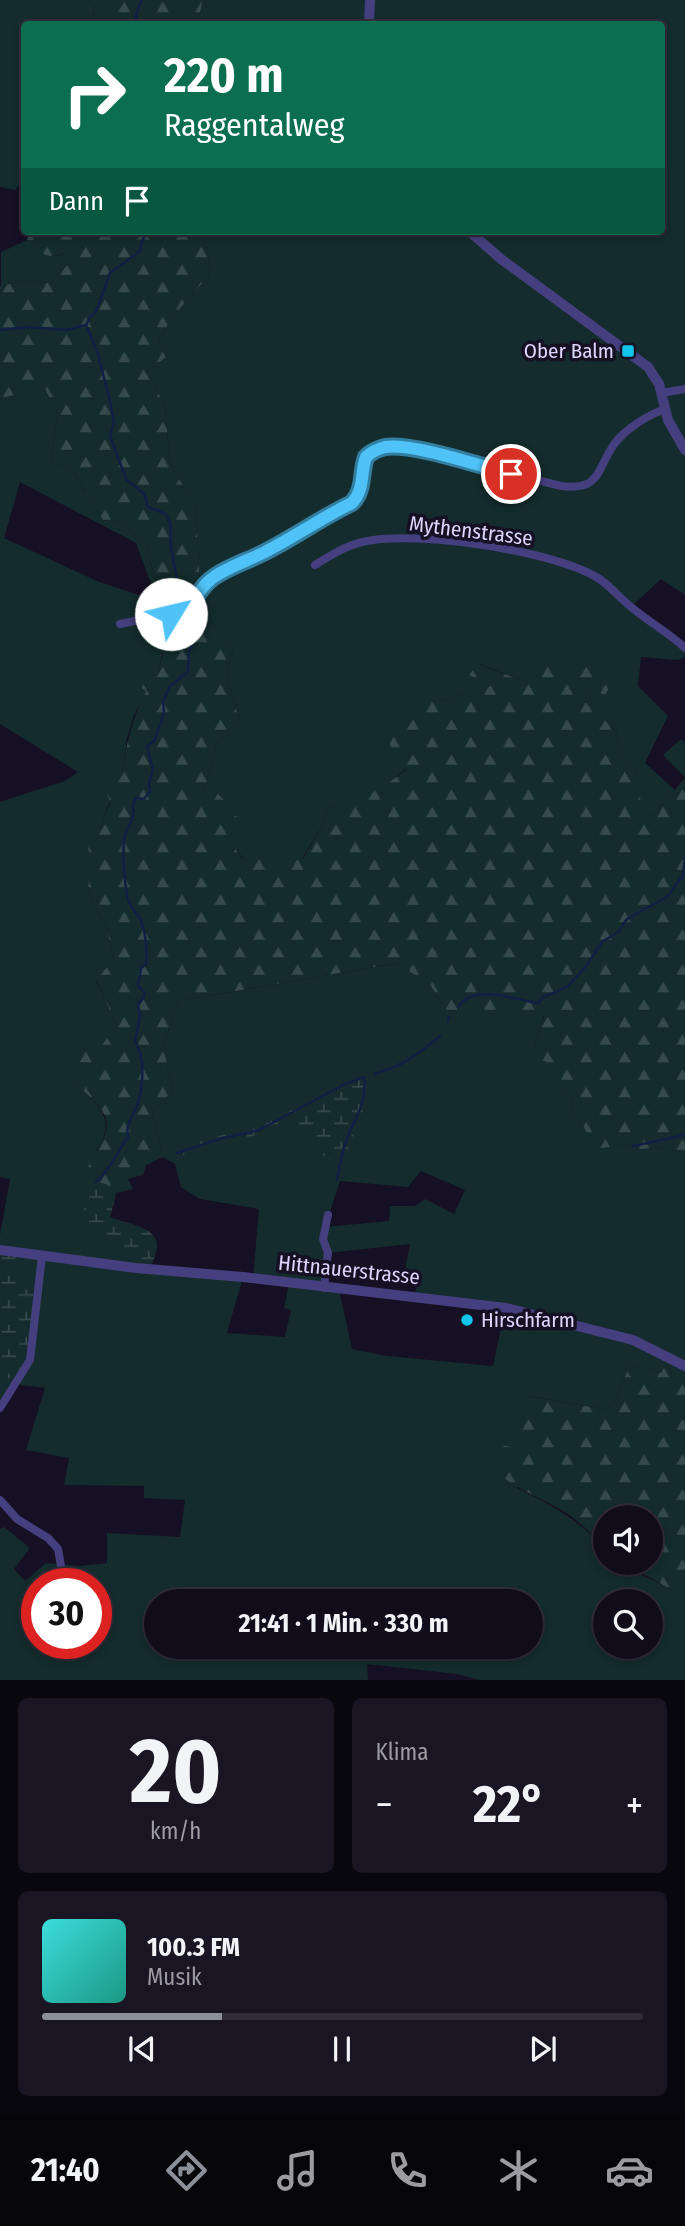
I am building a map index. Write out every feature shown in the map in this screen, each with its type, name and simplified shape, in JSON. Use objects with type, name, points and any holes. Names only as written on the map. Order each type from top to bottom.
[{"type":"street","points":[[369,21],[370,0]]},
{"type":"street","points":[[474,235],[501,259],[642,362],[656,377],[673,431],[685,450]]},
{"type":"street","points":[[662,393],[685,389]]},
{"type":"street","points":[[120,624],[184,611],[216,575],[262,554],[352,503],[359,495],[366,457],[373,451],[384,447],[405,447],[576,488],[595,479],[615,443],[624,434],[665,409]]},
{"type":"street","name":"Mythenstrasse","points":[[315,565],[345,546],[374,539],[418,539],[490,546],[531,554],[574,567],[598,578],[630,607],[685,648]]},
{"type":"street","points":[[324,1288],[328,1253],[323,1239],[328,1215]]},
{"type":"street","name":"Hittnauerstrasse","points":[[0,1250],[506,1308],[633,1340],[685,1366]]},
{"type":"street","points":[[0,1408],[30,1360],[42,1256]]},
{"type":"street","points":[[0,1500],[17,1519],[48,1538],[58,1549],[61,1566]]},
{"type":"green space","points":[[0,0],[88,0],[88,6],[97,21],[21,21],[21,183],[15,190],[0,187]]},
{"type":"green space","points":[[88,0],[203,0],[198,21],[97,21],[88,6]]},
{"type":"green space","points":[[203,0],[685,0],[685,595],[661,579],[631,607],[685,648],[685,657],[678,660],[641,657],[638,686],[668,716],[645,763],[675,790],[652,818],[641,808],[635,770],[621,755],[616,731],[583,700],[591,689],[609,688],[529,683],[479,664],[491,684],[484,691],[467,691],[448,701],[432,700],[407,768],[377,792],[349,805],[329,806],[323,824],[302,859],[275,860],[269,855],[243,859],[234,846],[223,799],[204,793],[217,742],[239,719],[227,677],[233,647],[206,616],[207,598],[200,591],[196,507],[170,464],[165,407],[148,371],[166,357],[158,341],[174,315],[208,277],[210,265],[205,241],[207,235],[665,235],[665,21],[198,21]]},
{"type":"green space","points":[[29,235],[207,235],[205,241],[210,265],[208,277],[174,315],[158,341],[166,357],[148,371],[165,407],[170,464],[196,507],[200,590],[207,598],[206,616],[233,647],[227,677],[239,719],[217,742],[204,793],[215,791],[223,799],[226,811],[248,822],[234,846],[242,859],[269,854],[275,860],[288,853],[303,859],[323,824],[329,806],[351,802],[380,789],[407,769],[387,741],[400,718],[432,700],[448,701],[467,691],[484,690],[491,685],[469,675],[478,664],[529,683],[547,667],[574,664],[591,666],[609,688],[605,695],[591,689],[583,700],[616,731],[621,755],[635,770],[642,808],[652,818],[684,779],[685,1155],[679,1155],[667,1147],[641,1149],[623,1145],[594,1149],[584,1127],[573,1116],[571,1094],[548,1085],[542,1077],[548,1063],[538,1058],[534,1047],[544,1016],[494,1012],[459,1018],[446,1010],[431,986],[397,963],[179,1001],[163,1045],[173,1091],[152,1111],[163,1157],[146,1165],[143,1175],[106,1187],[84,1189],[89,1165],[103,1140],[107,1122],[92,1098],[75,1083],[79,1054],[101,1046],[117,1026],[96,980],[114,959],[106,926],[93,903],[88,886],[93,861],[88,849],[95,826],[102,821],[110,804],[104,780],[123,771],[131,730],[146,691],[138,685],[143,672],[158,673],[163,654],[159,644],[171,614],[154,576],[147,545],[122,523],[103,520],[71,468],[51,461],[58,413],[45,389],[0,398],[0,286],[24,281],[51,283],[69,263],[66,253],[48,256],[27,240]]},
{"type":"green space","points":[[27,240],[49,256],[67,253],[69,263],[51,283],[24,281],[1,286],[1,252]]},
{"type":"green space","points":[[45,388],[58,413],[51,461],[71,468],[103,520],[122,523],[147,545],[154,576],[171,614],[158,673],[134,715],[127,738],[123,771],[102,821],[88,886],[93,903],[106,926],[114,959],[96,981],[117,1026],[75,1083],[103,1113],[105,1130],[96,1151],[111,1185],[127,1177],[133,1189],[116,1193],[110,1217],[149,1231],[157,1245],[151,1267],[243,1277],[227,1333],[285,1337],[291,1310],[284,1308],[289,1283],[253,1278],[259,1209],[200,1199],[181,1187],[175,1164],[163,1157],[152,1111],[173,1091],[163,1045],[179,1001],[398,963],[431,986],[446,1010],[544,1015],[534,1047],[548,1062],[548,1085],[571,1094],[573,1116],[584,1127],[594,1148],[623,1145],[641,1149],[668,1147],[679,1155],[685,1155],[685,1366],[661,1373],[630,1364],[615,1402],[603,1409],[528,1396],[517,1488],[564,1514],[593,1536],[593,1575],[641,1575],[678,1595],[685,1581],[685,1680],[480,1680],[457,1674],[367,1664],[368,1680],[0,1680],[0,1529],[4,1527],[30,1548],[14,1569],[21,1577],[21,1659],[112,1659],[112,1568],[40,1568],[46,1563],[80,1566],[107,1563],[107,1533],[180,1537],[185,1500],[144,1498],[144,1486],[64,1485],[69,1458],[26,1450],[45,1388],[21,1385],[19,1382],[0,1408],[0,1235],[10,1179],[0,1177],[0,802],[65,781],[78,772],[0,724],[0,398]],"holes":[[[20,482],[136,543],[157,601],[99,582],[4,538]],[[421,1171],[465,1190],[454,1214],[425,1199],[415,1206],[390,1206],[389,1221],[325,1227],[340,1181],[408,1187]],[[410,1244],[405,1269],[418,1271],[415,1297],[505,1308],[493,1366],[387,1356],[352,1349],[339,1289],[324,1287],[328,1253]]]},
{"type":"green space","points":[[681,739],[685,743],[685,777],[663,755]]},
{"type":"green space","points":[[368,1074],[364,1108],[343,1163],[328,1159],[285,1123],[259,1134],[191,1150],[175,1163],[163,1157],[204,1140],[265,1124],[352,1079]]},
{"type":"green space","points":[[96,1182],[111,1185],[116,1193],[110,1218],[138,1226],[156,1239],[157,1248],[151,1267],[124,1265],[122,1253],[101,1242],[89,1230],[84,1213],[84,1189]]},
{"type":"green space","points":[[0,1250],[17,1253],[15,1282],[39,1298],[34,1340],[19,1382],[12,1378],[0,1379]]},
{"type":"green space","points":[[671,1357],[685,1366],[685,1581],[678,1596],[645,1575],[663,1575],[663,1505],[593,1505],[593,1535],[571,1516],[518,1487],[496,1471],[501,1445],[516,1448],[527,1396],[603,1409],[615,1402],[630,1364],[661,1373]]},
{"type":"waterway","points":[[135,21],[142,0]]},
{"type":"waterway","points":[[0,330],[29,327],[66,330],[86,325],[96,312],[110,273],[139,252],[145,235]]},
{"type":"waterway","points":[[86,325],[97,351],[109,397],[114,422],[110,436],[126,479],[144,494],[148,507],[166,514],[170,523],[171,548],[182,604]]},
{"type":"waterway","points":[[96,1182],[128,1137],[128,1124],[141,1090],[142,1064],[135,1041],[140,1017],[138,1004],[144,997],[144,992],[138,986],[141,968],[146,964],[146,946],[145,933],[126,890],[124,840],[136,798],[144,799],[150,791],[153,770],[147,746],[154,741],[161,723],[163,701],[170,686],[188,672],[189,651],[194,639],[183,620]]},
{"type":"waterway","points":[[458,1007],[465,1000],[484,994],[538,1003],[544,997],[567,987],[587,965],[602,942],[618,932],[627,919],[667,897],[683,875],[685,858]]},
{"type":"waterway","points":[[448,1022],[449,1017]]},
{"type":"waterway","points":[[374,1074],[409,1059],[440,1036]]},
{"type":"waterway","points":[[177,1153],[259,1130],[343,1085],[364,1077],[363,1101],[344,1147],[337,1180]]},
{"type":"waterway","points":[[633,1146],[685,1135]]},
{"type":"place","name":"Ober Balm","points":[[628,351]]},
{"type":"place","name":"Hirschfarm","points":[[467,1320]]},
{"type":"route","points":[[171,614],[190,607],[207,582],[216,575],[262,554],[352,503],[359,495],[366,457],[373,451],[384,447],[405,447],[511,474]]}]
